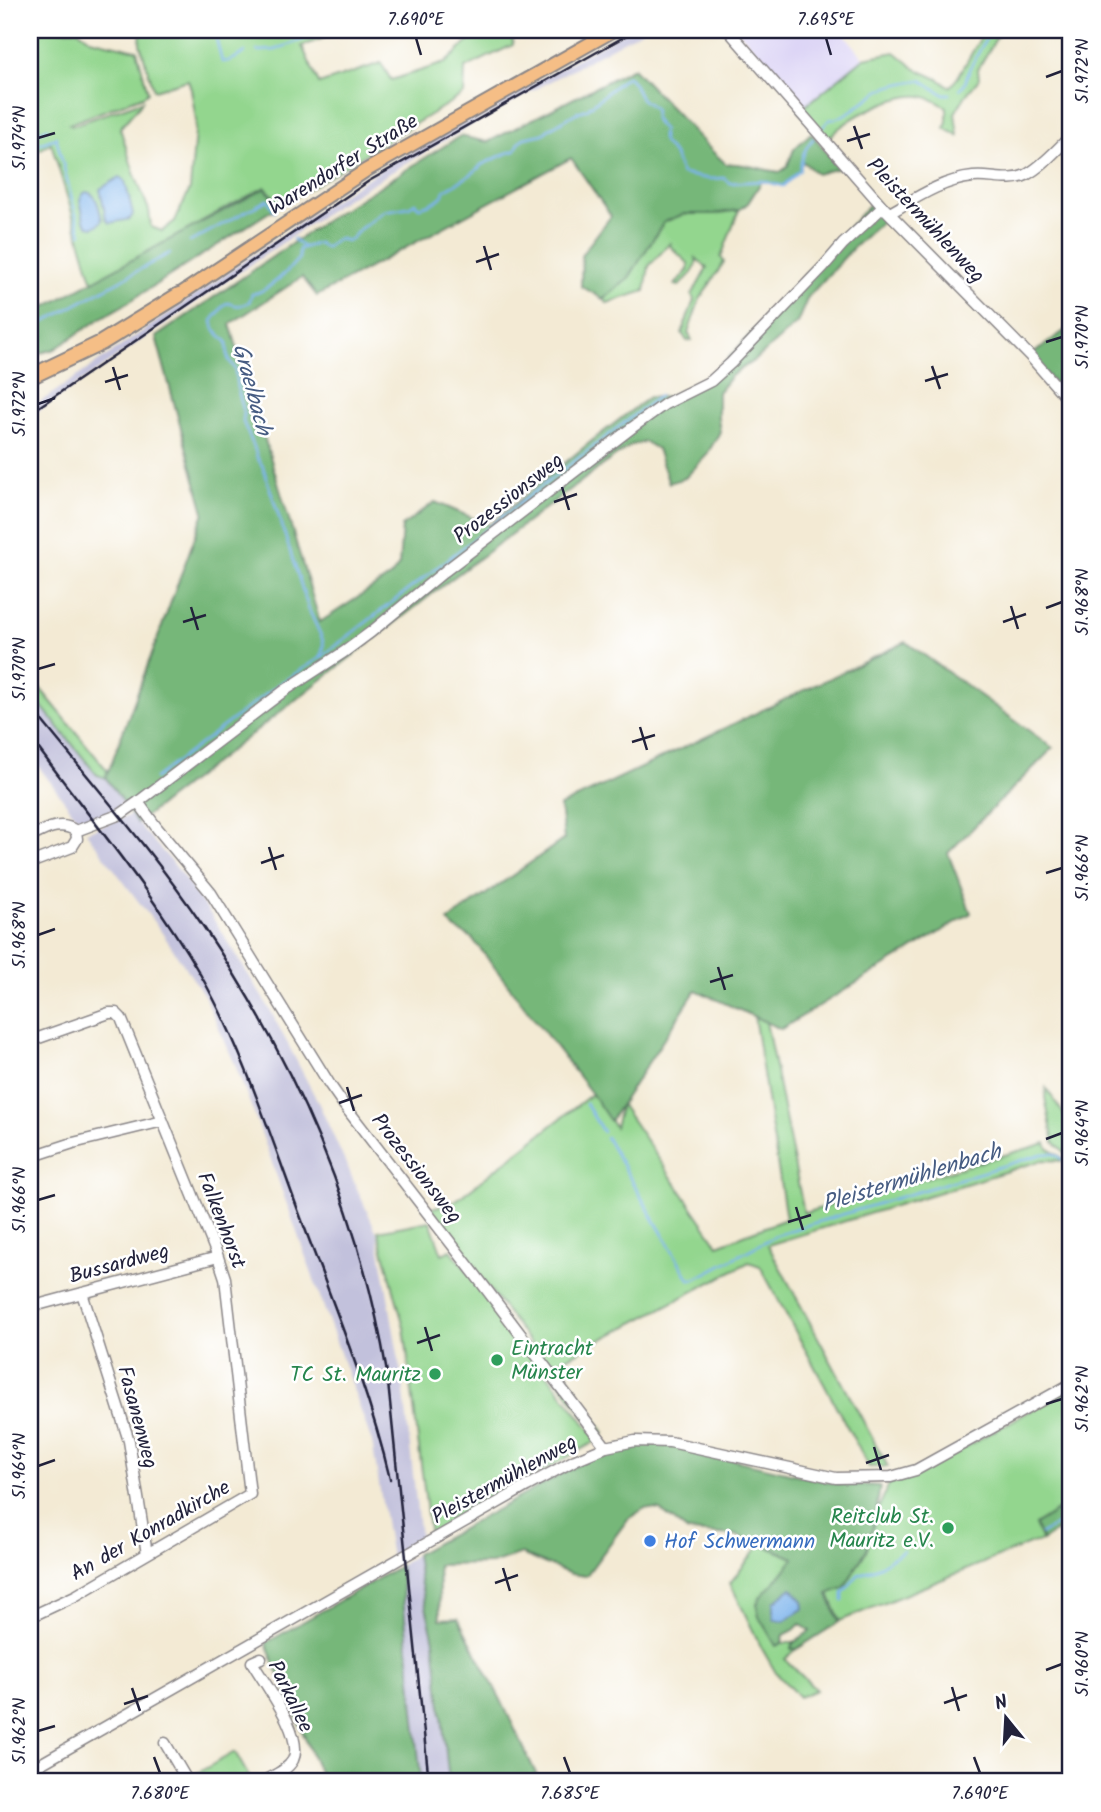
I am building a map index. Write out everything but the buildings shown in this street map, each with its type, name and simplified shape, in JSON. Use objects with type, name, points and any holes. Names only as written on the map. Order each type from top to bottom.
[{"type":"highway","name":"Warendorfer Straße","points":[[31,377],[101,343],[179,295]]},
{"type":"main road","name":"Warendorfer Straße","points":[[179,295],[365,171],[614,30]]},
{"type":"street","name":"Pleistermühlenweg","points":[[728,30],[887,210],[1030,356],[1071,403]]},
{"type":"street","name":"Prozessionsweg","points":[[30,837],[65,825],[76,831],[121,814],[284,691],[362,639],[445,571],[633,427],[666,404],[711,381],[740,354],[852,235],[887,210],[956,180],[975,177],[1007,179],[1025,175],[1071,136]]},
{"type":"street","name":"Prozessionsweg","points":[[138,802],[211,893],[344,1105],[606,1447]]},
{"type":"street","name":"Prozessionsweg","points":[[30,863],[72,848],[77,839],[76,831]]},
{"type":"street","name":"Falkenhorst","points":[[30,1041],[109,1013],[116,1013],[122,1021],[225,1278],[250,1494]]},
{"type":"street","points":[[30,1157],[73,1143],[163,1121]]},
{"type":"street","name":"Bussardweg","points":[[30,1307],[218,1257]]},
{"type":"street","name":"Fasanenweg","points":[[82,1293],[129,1441],[147,1554]]},
{"type":"street","name":"Pleistermühlenweg","points":[[30,1770],[527,1486],[606,1447],[635,1441],[670,1442],[836,1478],[891,1477],[916,1469],[1071,1384]]},
{"type":"street","name":"An der Konradkirche","points":[[30,1617],[75,1596],[250,1494]]},
{"type":"street","name":"Parkallee","points":[[261,1658],[252,1662],[293,1734],[295,1749],[293,1759],[285,1769],[262,1782]]},
{"type":"street","points":[[165,1744],[188,1782]]},
{"type":"shaded area","points":[[628,30],[643,30],[466,128],[346,199],[30,417],[30,409],[324,206],[388,165]]},
{"type":"shaded area","points":[[738,30],[841,30],[864,58],[805,107]]},
{"type":"shaded area","points":[[30,692],[97,775],[106,778],[120,798],[122,808],[81,823],[30,755]]},
{"type":"shaded area","points":[[131,815],[173,863],[211,915],[269,1008],[319,1104],[377,1233],[403,1383],[420,1537],[416,1543],[391,1557],[372,1442],[234,1062],[204,995],[160,930],[86,832]]},
{"type":"shaded area","points":[[416,1554],[434,1641],[449,1782],[421,1782],[400,1566]]},
{"type":"green space","points":[[30,30],[78,30],[90,39],[137,50],[148,92],[69,124],[72,126],[142,101],[120,128],[149,210],[151,227],[162,231],[175,221],[190,189],[196,120],[188,80],[154,90],[140,44],[141,30],[346,30],[302,46],[319,84],[381,63],[391,80],[445,63],[481,30],[512,30],[513,45],[465,68],[464,94],[282,205],[265,187],[93,283],[51,143],[30,152]]},
{"type":"green space","points":[[985,30],[1001,30],[978,69],[979,79],[955,113],[958,136],[945,128],[947,107],[921,96],[901,98],[869,110],[840,128],[826,141],[799,111],[864,58],[895,52],[916,69],[950,87]]},
{"type":"green space","points":[[633,68],[726,164],[780,172],[787,167],[794,149],[811,133],[839,168],[817,174],[802,161],[800,170],[783,186],[762,181],[748,203],[739,210],[714,214],[684,214],[664,222],[628,279],[603,299],[581,286],[582,254],[611,216],[571,158],[317,296],[302,277],[230,324],[320,622],[391,576],[399,565],[402,526],[435,502],[489,525],[649,397],[668,397],[714,374],[870,204],[883,220],[808,297],[797,323],[759,357],[731,376],[718,392],[720,432],[706,456],[685,478],[669,483],[657,449],[645,442],[632,445],[450,580],[137,823],[106,778],[204,512],[156,337],[326,220],[460,136],[488,142]]},
{"type":"green space","points":[[265,188],[280,205],[55,349],[30,356],[30,315]]},
{"type":"green space","points":[[739,210],[721,257],[724,262],[699,301],[688,333],[692,340],[687,341],[682,333],[694,300],[692,295],[707,268],[696,258],[692,273],[679,286],[675,285],[688,270],[689,264],[670,246],[671,242],[649,266],[645,291],[607,303],[603,299],[628,279],[663,222],[684,214],[714,214]]},
{"type":"green space","points":[[1071,326],[1071,403],[1030,356]]},
{"type":"green space","points":[[906,642],[1053,748],[948,853],[971,913],[781,1029],[696,990],[610,1121],[472,938],[454,928],[448,921],[564,839],[560,806]]},
{"type":"green space","points":[[30,676],[107,770],[106,778],[97,775],[30,692]]},
{"type":"green space","points":[[754,1016],[766,1022],[804,1213],[1046,1143],[1048,1148],[1067,1161],[1043,1160],[768,1245],[888,1467],[869,1467],[760,1266],[749,1262],[559,1362],[604,1433],[600,1436],[429,1209],[455,1201],[592,1094],[615,1127],[621,1104],[718,1245],[786,1219]]},
{"type":"green space","points":[[1046,1088],[1071,1130],[1071,1158],[1054,1142],[1045,1098]]},
{"type":"green space","points":[[430,1221],[442,1254],[451,1250],[598,1440],[430,1537],[404,1327],[378,1231]]},
{"type":"green space","name":"Reitclub St. Mauritz e.V.","points":[[1071,1388],[1071,1502],[1035,1525],[1042,1541],[840,1621],[829,1593],[844,1588],[867,1549],[876,1514],[889,1484],[924,1470]]},
{"type":"green space","points":[[633,1443],[666,1444],[832,1483],[880,1486],[867,1549],[844,1588],[828,1594],[839,1622],[797,1649],[791,1649],[793,1643],[810,1631],[800,1624],[784,1635],[782,1643],[776,1646],[759,1617],[757,1604],[794,1558],[735,1535],[688,1532],[660,1510],[645,1508],[628,1519],[586,1576],[571,1574],[521,1554],[492,1564],[438,1565],[440,1619],[458,1618],[540,1782],[449,1782],[434,1641],[416,1554],[605,1450]]},
{"type":"green space","points":[[1071,1502],[1071,1522],[1042,1541],[1035,1525]]},
{"type":"green space","points":[[761,1544],[795,1558],[757,1604],[759,1616],[776,1645],[793,1643],[791,1649],[797,1649],[785,1659],[816,1690],[799,1697],[776,1673],[730,1583]]},
{"type":"green space","points":[[400,1566],[421,1782],[323,1782],[266,1643]]},
{"type":"green space","points":[[235,1752],[252,1782],[193,1782],[190,1777]]},
{"type":"water","points":[[120,177],[125,181],[133,214],[130,219],[110,223],[106,219],[100,189]]},
{"type":"water","points":[[86,192],[96,199],[102,220],[94,227],[88,226],[84,220],[80,200]]},
{"type":"water","points":[[791,1588],[803,1601],[804,1608],[784,1621],[774,1619],[774,1602]]},
{"type":"waterway","points":[[214,30],[222,62],[245,52]]},
{"type":"waterway","points":[[257,51],[275,50],[327,30]]},
{"type":"waterway","name":"Graelbach","points":[[960,89],[991,30]]},
{"type":"waterway","name":"Graelbach","points":[[320,658],[324,646],[322,638],[309,610],[263,467],[243,422],[244,412],[235,369],[228,358],[227,342],[214,329],[212,321],[225,304],[239,306],[249,302],[252,294],[271,285],[290,268],[299,258],[299,249],[318,243],[325,248],[337,239],[347,241],[384,211],[409,207],[415,203],[419,207],[434,202],[444,191],[481,165],[515,151],[524,138],[543,134],[587,109],[627,76],[641,98],[655,110],[656,122],[663,130],[663,143],[673,153],[682,174],[709,179],[724,178],[729,183],[762,181],[783,186],[800,170],[804,153],[813,139]]},
{"type":"waterway","name":"Graelbach","points":[[823,127],[829,120],[844,115],[876,93],[896,85],[921,80],[943,94],[950,94]]},
{"type":"waterway","points":[[30,135],[48,128]]},
{"type":"waterway","points":[[56,137],[81,234]]},
{"type":"waterway","points":[[30,147],[56,138]]},
{"type":"waterway","points":[[190,242],[267,200],[275,212]]},
{"type":"waterway","points":[[293,239],[303,247]]},
{"type":"waterway","points":[[30,330],[170,253]]},
{"type":"waterway","points":[[155,778],[282,682],[320,658],[659,396]]},
{"type":"waterway","name":"Pleistermühlenbach","points":[[586,1104],[603,1132]]},
{"type":"waterway","name":"Pleistermühlenbach","points":[[606,1137],[689,1279],[695,1279],[777,1235],[798,1228],[1042,1154],[1054,1154],[1063,1160]]},
{"type":"waterway","points":[[1041,1534],[1068,1517],[1071,1512]]},
{"type":"waterway","points":[[843,1601],[843,1593],[858,1575],[880,1566],[903,1551]]},
{"type":"railway","points":[[30,413],[369,181],[636,30]]},
{"type":"railway","points":[[30,706],[119,814],[203,926],[267,1030],[295,1084],[341,1196],[360,1254],[387,1373],[429,1782]]},
{"type":"railway","points":[[30,737],[161,912],[216,1003],[255,1094],[350,1347],[390,1479]]},
{"type":"place","name":"Eintracht Münster","points":[[497,1360]]},
{"type":"place","name":"TC St. Mauritz","points":[[435,1374]]},
{"type":"place","name":"Reitclub St. Mauritz e.V.","points":[[948,1528]]},
{"type":"place","name":"Hof Schwermann","points":[[650,1541]]}]
